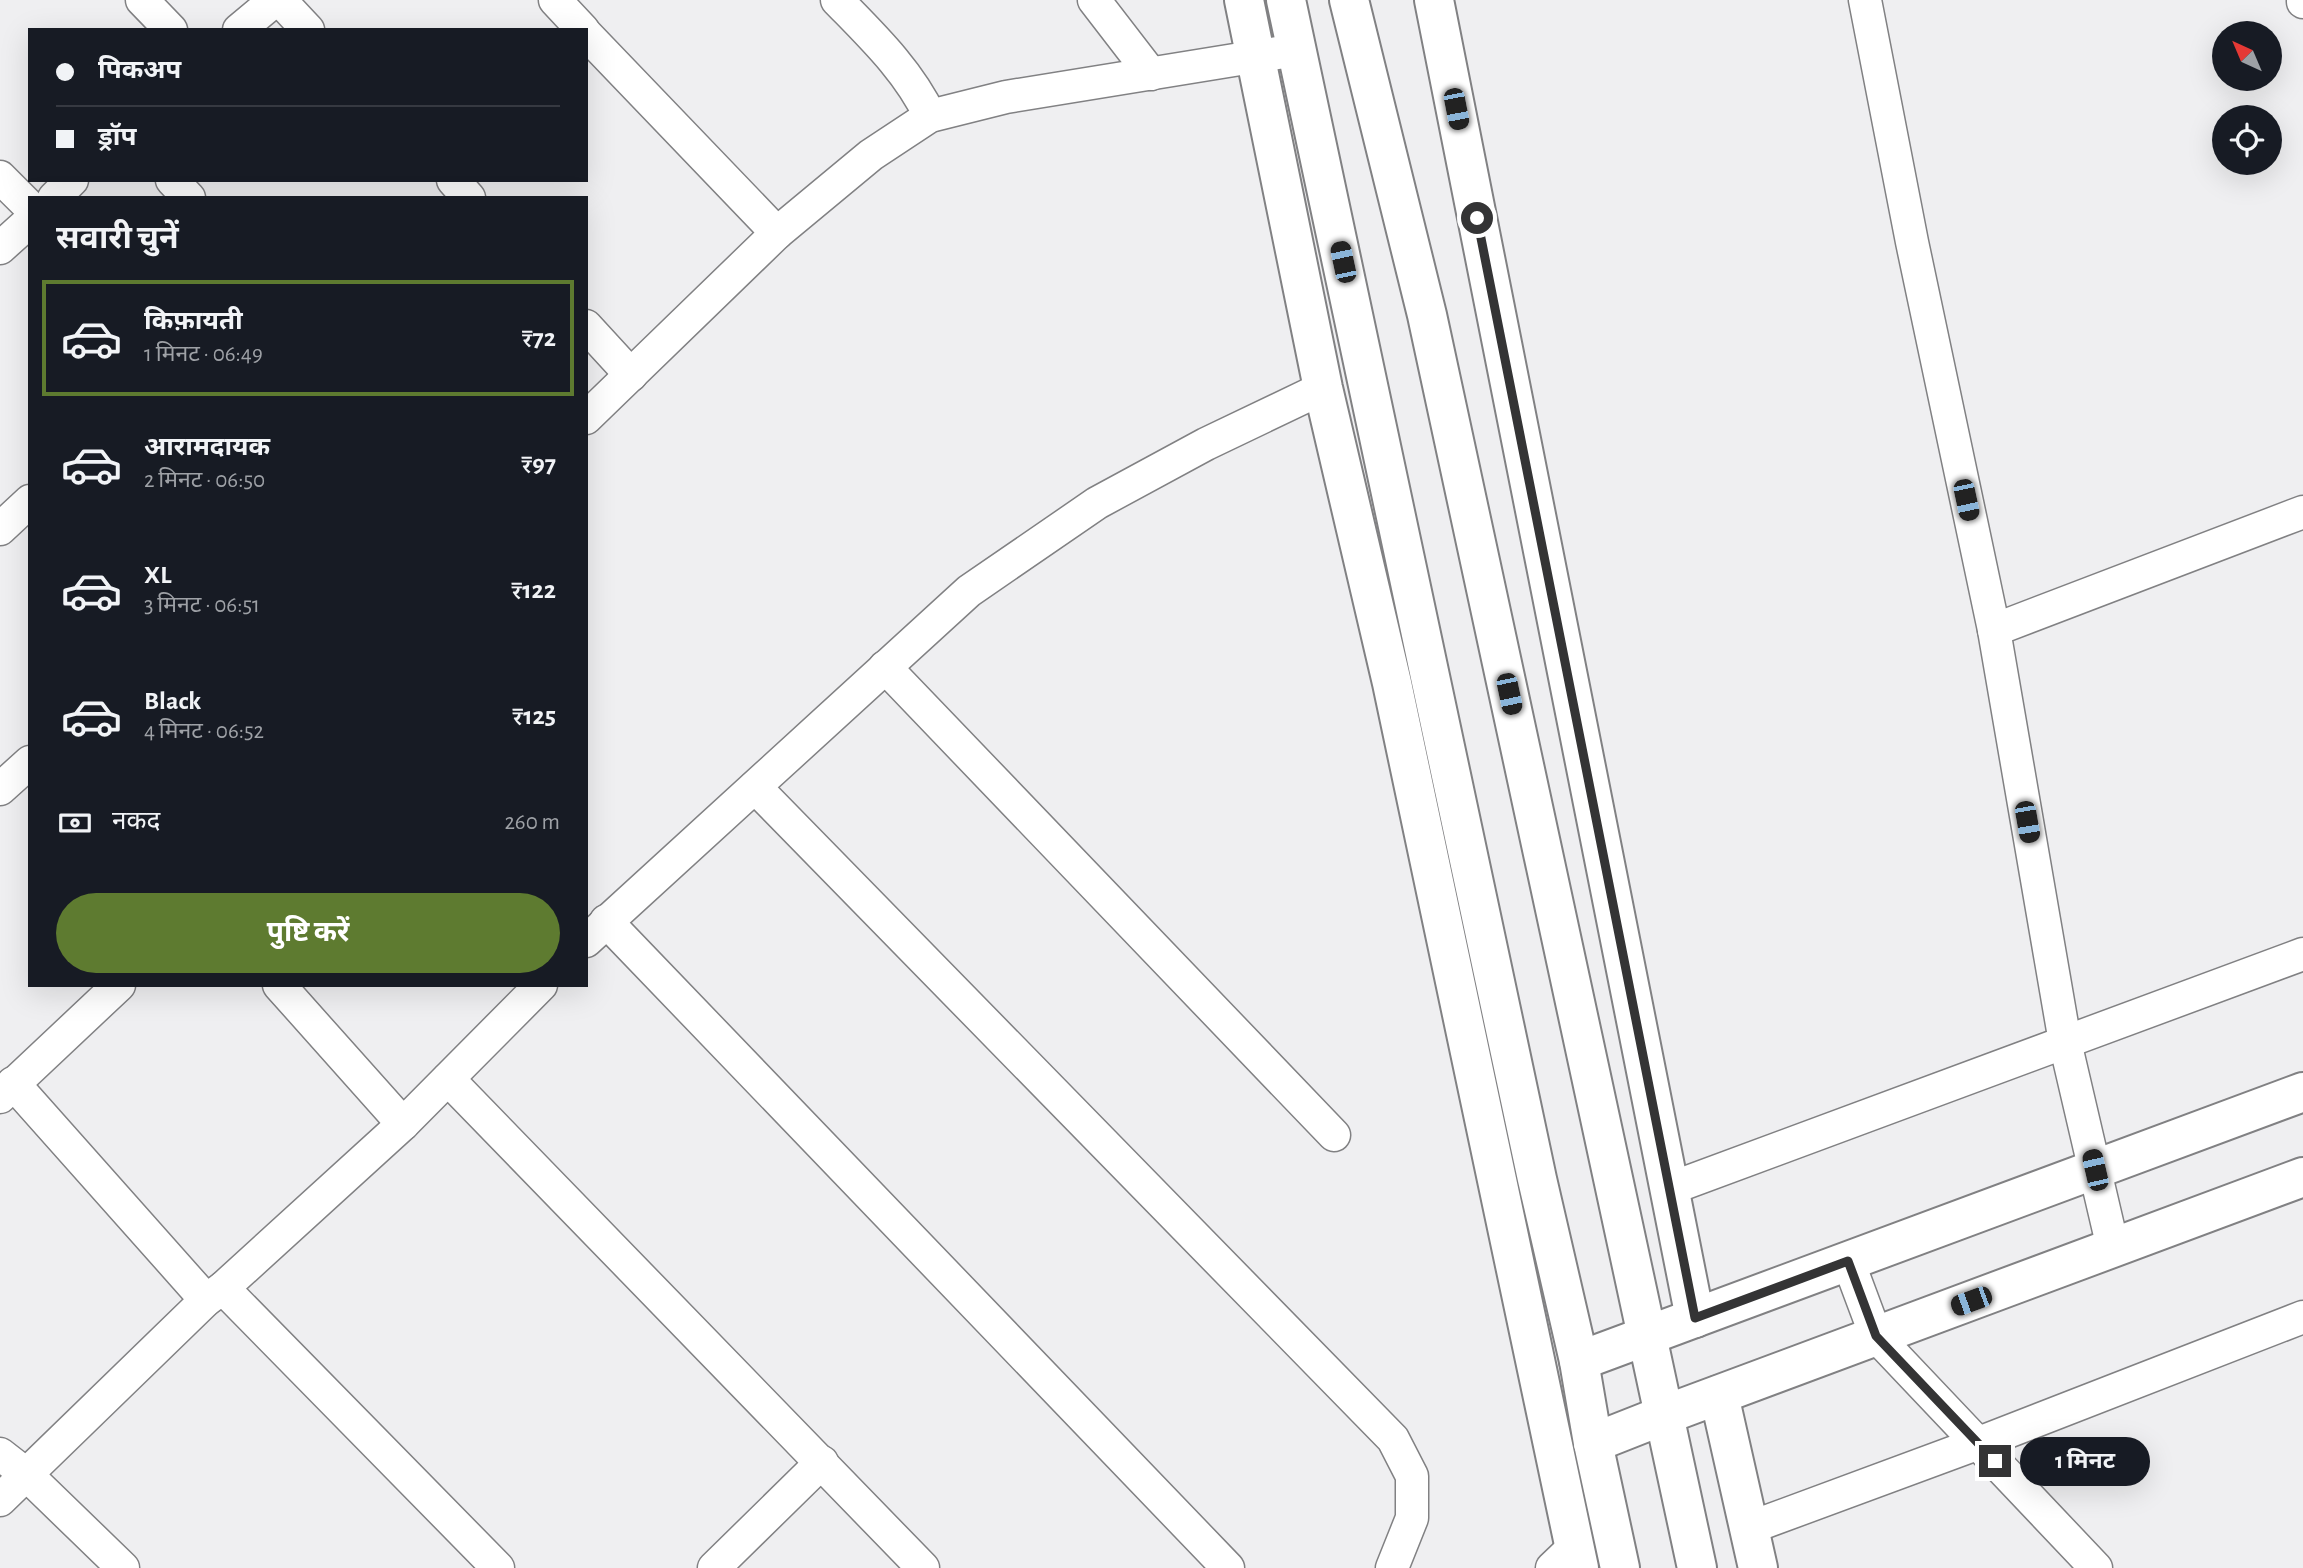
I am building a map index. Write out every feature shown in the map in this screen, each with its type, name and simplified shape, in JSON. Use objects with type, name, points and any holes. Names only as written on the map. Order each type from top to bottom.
[{"type":"street","points":[[142,0],[169,28]]},
{"type":"street","points":[[242,28],[277,0],[306,28]]},
{"type":"street","points":[[555,0],[580,28]]},
{"type":"street","points":[[837,0],[900,67],[919,92],[930,116]]},
{"type":"street","points":[[1094,0],[1151,74]]},
{"type":"street","points":[[1244,0],[1323,388],[1395,697],[1568,1561]]},
{"type":"street","points":[[1286,0],[1620,1568]]},
{"type":"street","points":[[1349,0],[1427,315],[1697,1568]]},
{"type":"street","points":[[1434,0],[1695,1318]]},
{"type":"street","points":[[1865,0],[1912,242],[1994,630],[2065,1042],[2113,1248]]},
{"type":"street","points":[[588,36],[777,233]]},
{"type":"street","points":[[588,416],[777,233],[871,155],[930,116],[1006,97],[1296,50]]},
{"type":"street","points":[[0,177],[28,206]]},
{"type":"street","points":[[56,196],[70,182]]},
{"type":"street","points":[[174,182],[187,196]]},
{"type":"street","points":[[455,182],[467,196]]},
{"type":"street","points":[[0,248],[28,223]]},
{"type":"street","points":[[588,328],[631,375]]},
{"type":"street","points":[[1228,1568],[596,931],[969,591],[1097,503],[1206,444],[1323,388]]},
{"type":"street","points":[[0,529],[28,503]]},
{"type":"street","points":[[1994,630],[2303,512]]},
{"type":"street","points":[[885,667],[1334,1135]]},
{"type":"street","points":[[0,789],[28,764]]},
{"type":"street","points":[[755,787],[1393,1438],[1412,1476],[1412,1518],[1392,1568]]},
{"type":"street","points":[[1669,1189],[2303,954]]},
{"type":"street","points":[[117,987],[7,1090],[498,1568]]},
{"type":"street","points":[[281,987],[403,1124]]},
{"type":"street","points":[[0,1500],[214,1294],[403,1124],[539,987]]},
{"type":"street","points":[[448,1079],[923,1568]]},
{"type":"street","points":[[1578,1361],[2303,1093]]},
{"type":"street","points":[[1593,1443],[2303,1177]]},
{"type":"street","points":[[1848,1261],[1876,1336],[2096,1568]]},
{"type":"street","points":[[1749,1528],[1979,1443],[2303,1317]]},
{"type":"street","points":[[1719,1395],[1758,1568]]},
{"type":"street","points":[[0,1454],[27,1475],[123,1568]]},
{"type":"street","points":[[714,1568],[822,1462]]},
{"type":"route","points":[[1477,218],[1695,1318],[1848,1261],[1876,1336],[1995,1461]]}]
